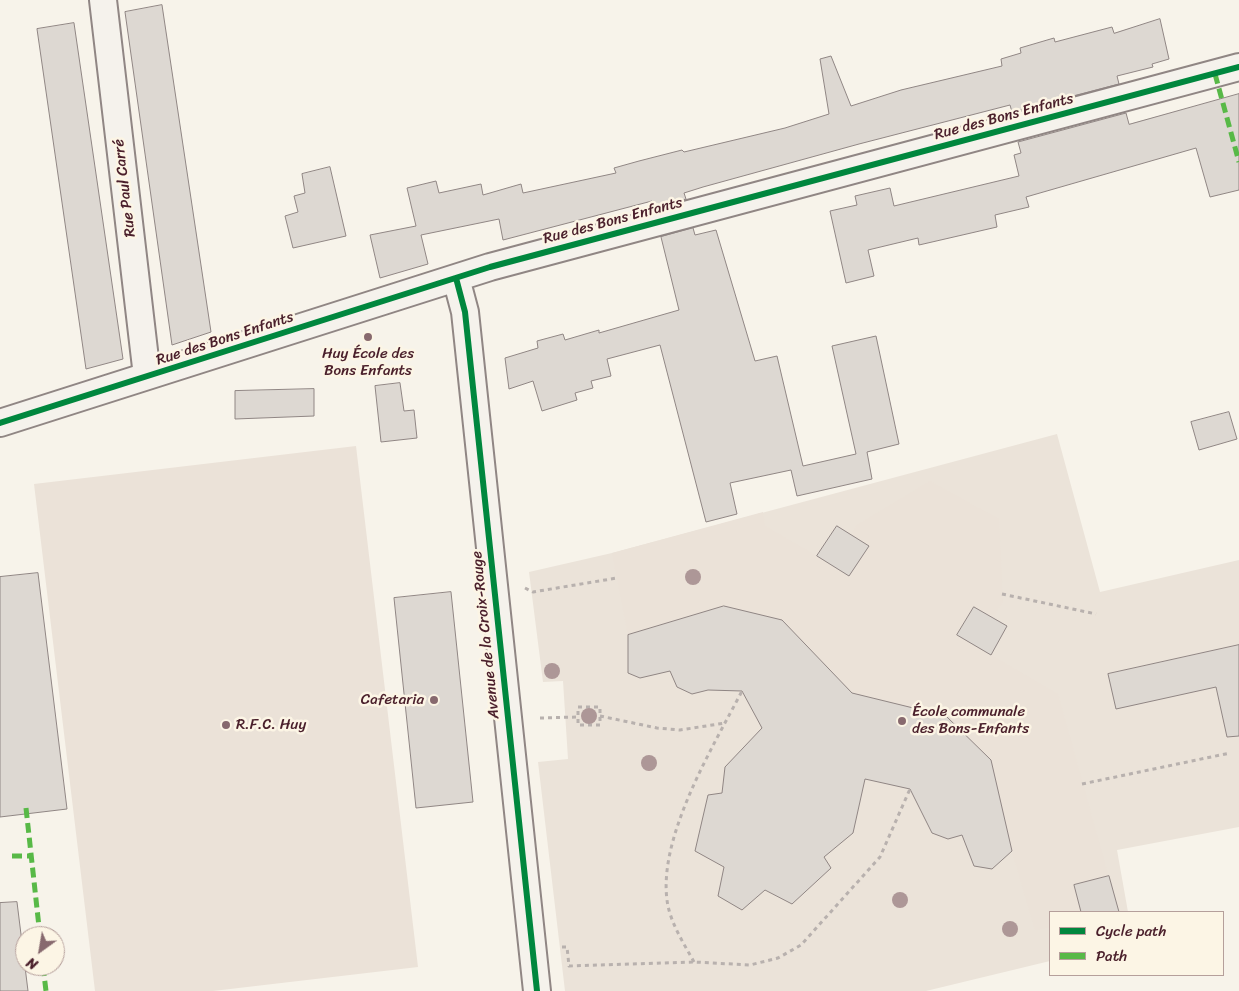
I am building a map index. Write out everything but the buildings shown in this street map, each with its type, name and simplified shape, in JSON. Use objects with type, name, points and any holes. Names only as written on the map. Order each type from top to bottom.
[{"type":"street","name":"Rue Paul Carré","points":[[103,0],[147,376]]},
{"type":"street","name":"Rue des Bons Enfants","points":[[0,424],[499,264],[1239,67]]},
{"type":"street","name":"Avenue de la Croix-Rouge","points":[[456,278],[465,312],[537,991]]},
{"type":"path","points":[[533,592],[617,578]]},
{"type":"path","points":[[1002,594],[1096,614]]},
{"type":"path","points":[[694,962],[681,938],[668,906],[667,869],[683,806],[742,691]]},
{"type":"path","points":[[578,707],[600,707],[600,716],[600,725],[578,725],[578,707]]},
{"type":"path","points":[[600,716],[657,728],[680,730],[725,723]]},
{"type":"path","points":[[540,718],[578,717]]},
{"type":"path","points":[[1082,784],[1230,753]]},
{"type":"path","points":[[532,950],[567,946],[569,966],[694,962],[750,965],[778,958],[801,945],[880,857],[910,789]]},
{"type":"shaded area","name":"École communale des Bons-Enfants","points":[[1057,434],[1100,592],[1239,560],[1239,827],[1117,850],[1128,911],[1049,911],[1049,961],[926,991],[565,991],[538,762],[568,759],[563,681],[543,682],[529,572],[612,553]]},
{"type":"shaded area","name":"R.F.C. Huy","points":[[356,446],[418,967],[213,991],[95,991],[34,484]]},
{"type":"shaded area","points":[[930,481],[999,519],[1003,601],[993,617],[1007,626],[991,655],[1058,694],[1118,911],[1049,911],[1049,927],[1035,930],[1012,851],[991,760],[946,716],[852,693],[782,620],[724,606],[628,635],[612,553],[763,512],[765,526],[817,556],[837,526],[851,535],[857,525]]},
{"type":"marked path","points":[[1215,74],[1239,162]]},
{"type":"marked path","points":[[26,808],[39,926]]},
{"type":"marked path","points":[[12,856],[31,856]]},
{"type":"marked path","points":[[44,976],[46,991]]},
{"type":"cycle path","points":[[0,423],[490,267],[1239,67]]},
{"type":"cycle path","points":[[456,278],[465,312],[537,991]]},
{"type":"place","name":"Huy École des Bons Enfants","points":[[368,337]]},
{"type":"place","name":"Cafetaria","points":[[434,700]]},
{"type":"place","name":"École communale des Bons-Enfants","points":[[902,721]]},
{"type":"place","name":"R.F.C. Huy","points":[[226,725]]}]
